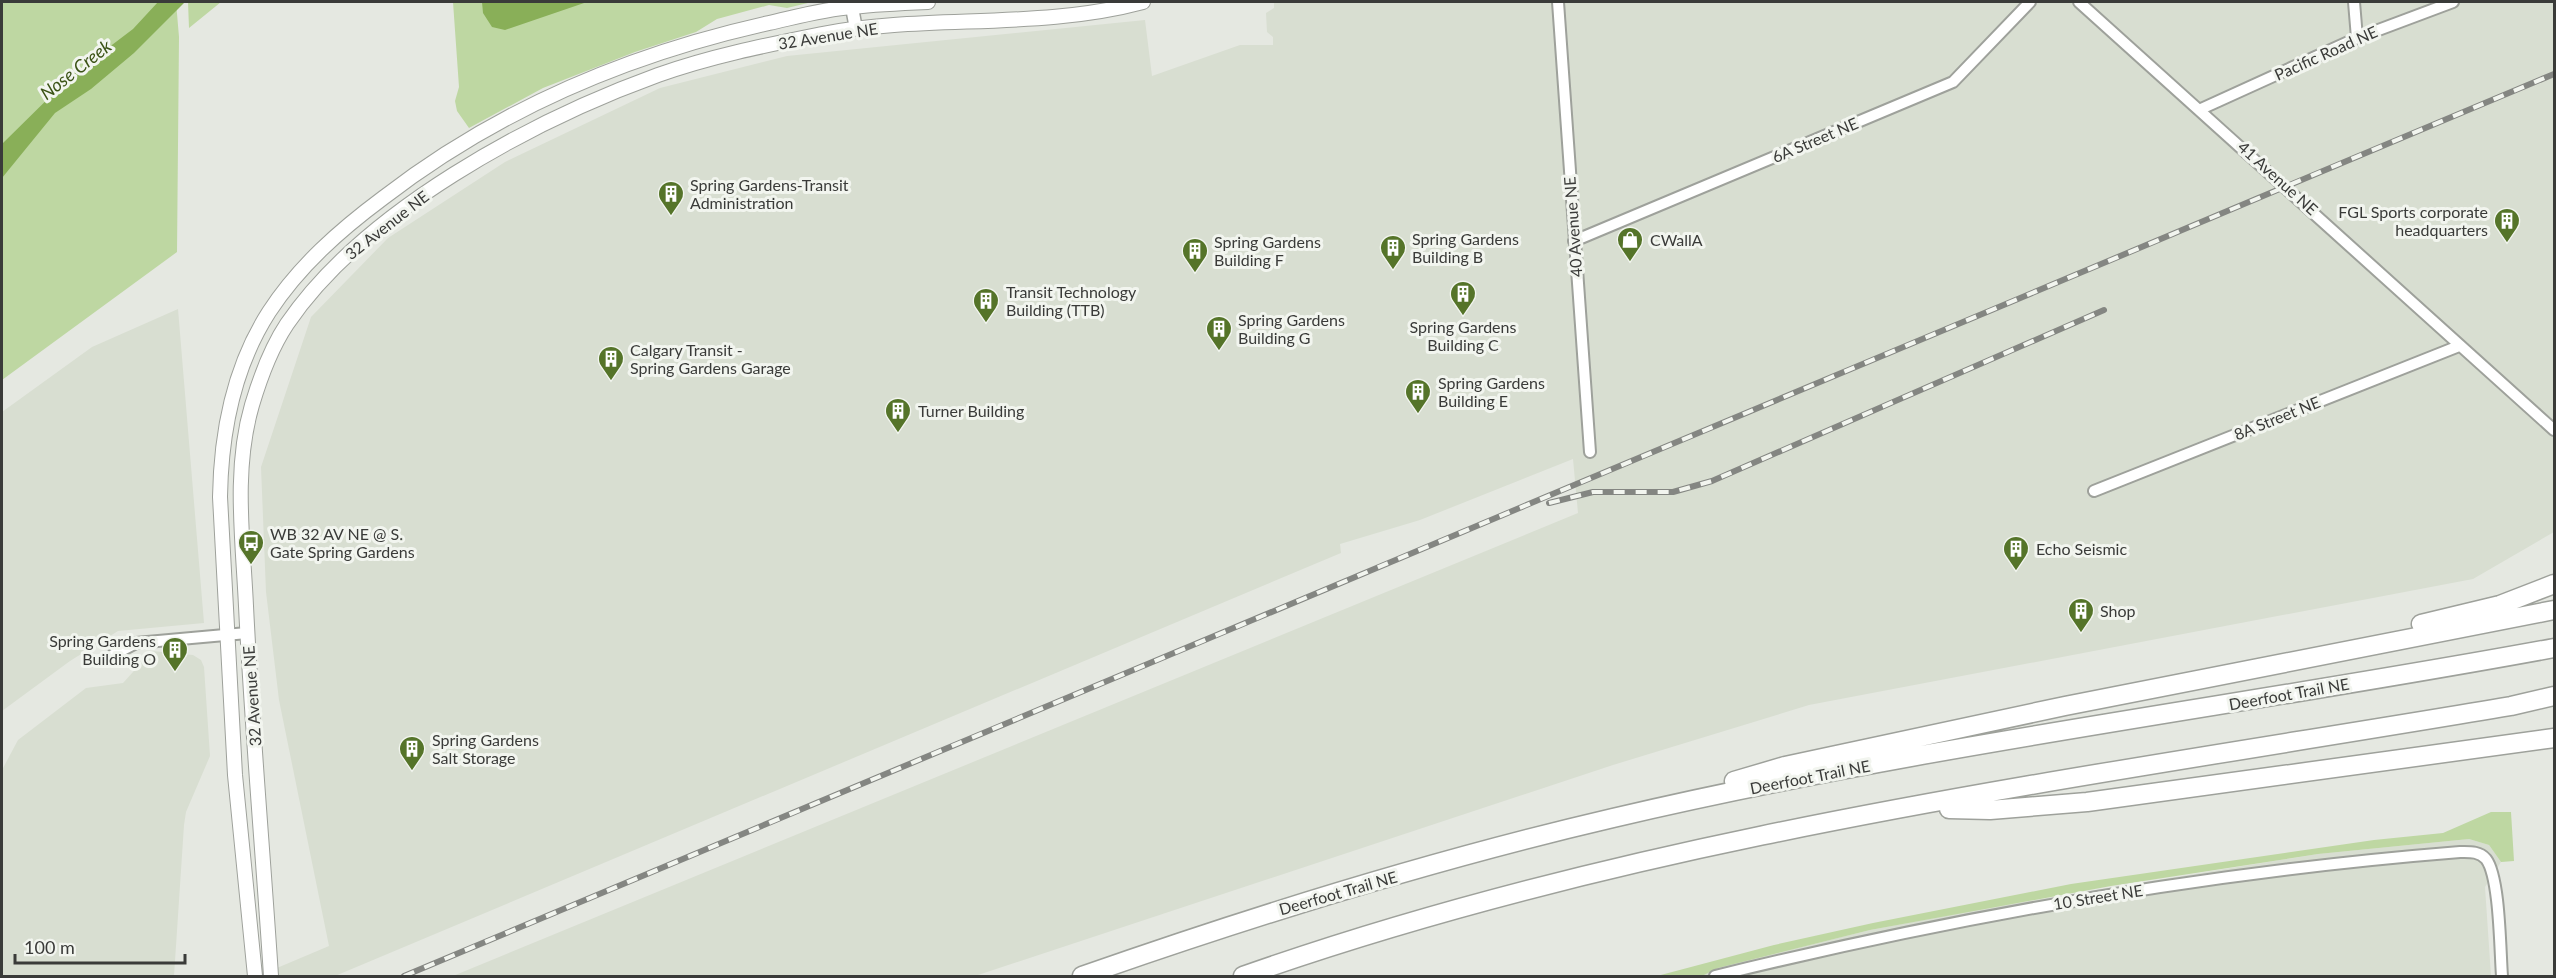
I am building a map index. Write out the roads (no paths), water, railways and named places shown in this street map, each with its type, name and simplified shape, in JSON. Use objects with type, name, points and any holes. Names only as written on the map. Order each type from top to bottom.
[{"type":"highway","points":[[2281,662],[2338,644],[2500,605],[2554,584]]},
{"type":"highway","points":[[1612,818],[1785,766],[2281,662],[2554,610]]},
{"type":"highway","name":"Deerfoot Trail NE","points":[[1082,976],[1227,926],[1453,860],[1612,818],[1800,778],[2554,648]]},
{"type":"highway","points":[[1243,976],[1339,943],[1562,881],[1773,834],[1904,808],[2511,706],[2554,696]]},
{"type":"highway","points":[[2506,744],[2554,730]]},
{"type":"highway","points":[[1904,808],[1990,810],[2087,802],[2554,738]]},
{"type":"main road","name":"32 Avenue NE","points":[[255,975],[235,775],[220,497],[221,452],[230,400],[269,312],[313,257],[361,214],[416,172],[471,138],[540,101],[656,52],[731,31],[851,4],[928,2]]},
{"type":"main road","name":"32 Avenue NE","points":[[271,972],[247,633],[241,493],[243,454],[251,407],[267,363],[286,326],[331,271],[372,234],[424,195],[484,156],[551,120],[670,71],[737,52],[856,29],[1083,13],[1143,2]]},
{"type":"street","name":"40 Avenue NE","points":[[1558,2],[1590,452]]},
{"type":"street","name":"6A Street NE","points":[[1574,241],[1953,82],[2030,2]]},
{"type":"street","name":"41 Avenue NE","points":[[2079,2],[2201,109],[2554,430]]},
{"type":"street","points":[[2354,2],[2357,38]]},
{"type":"street","name":"Pacific Road NE","points":[[2201,109],[2357,38],[2453,2]]},
{"type":"street","points":[[851,4],[856,29]]},
{"type":"street","name":"8A Street NE","points":[[2094,491],[2459,346]]},
{"type":"street","points":[[113,655],[136,643],[247,633]]},
{"type":"street","name":"10 Street NE","points":[[1714,976],[1862,940],[2230,875],[2330,862],[2460,852],[2475,852],[2485,858],[2493,874],[2502,976]]},
{"type":"railway","points":[[404,976],[2554,74]]},
{"type":"railway","points":[[1549,503],[1593,492],[1673,492],[1712,481],[2104,310]]},
{"type":"place","name":"Spring Gardens-Transit Administration","points":[[671,217]]},
{"type":"place","name":"FGL Sports corporate headquarters","points":[[2507,244]]},
{"type":"place","name":"CWallA","points":[[1630,263]]},
{"type":"place","name":"Spring Gardens Building B","points":[[1393,271]]},
{"type":"place","name":"Spring Gardens Building F","points":[[1195,274]]},
{"type":"place","name":"Spring Gardens Building C","points":[[1463,317]]},
{"type":"place","name":"Transit Technology Building (TTB)","points":[[986,324]]},
{"type":"place","name":"Spring Gardens Building G","points":[[1219,352]]},
{"type":"place","name":"Calgary Transit - Spring Gardens Garage","points":[[611,382]]},
{"type":"place","name":"Spring Gardens Building E","points":[[1418,415]]},
{"type":"place","name":"Turner Building","points":[[898,434]]},
{"type":"place","name":"WB 32 AV NE @ S. Gate Spring Gardens","points":[[251,566]]},
{"type":"place","name":"Echo Seismic","points":[[2016,572]]},
{"type":"place","name":"Shop","points":[[2081,634]]},
{"type":"place","name":"Spring Gardens Building O","points":[[175,673]]},
{"type":"place","name":"Spring Gardens Salt Storage","points":[[412,772]]},
{"type":"water label","name":"Nose Creek","points":[[76,70]]}]
